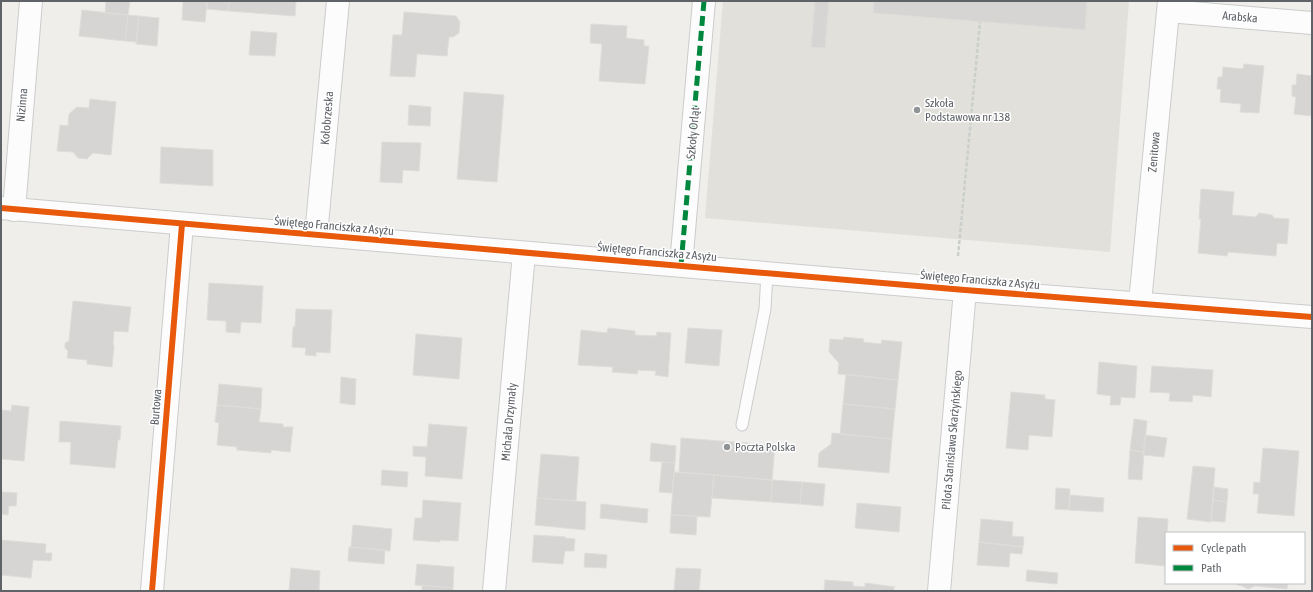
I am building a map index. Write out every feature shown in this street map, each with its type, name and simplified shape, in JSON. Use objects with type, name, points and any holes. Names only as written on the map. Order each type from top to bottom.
[{"type":"street","name":"Nizinna","points":[[7,209],[31,1]]},
{"type":"street","name":"Kołobrzeska","points":[[316,235],[338,1]]},
{"type":"street","name":"Szkoły Orląt","points":[[681,265],[704,1]]},
{"type":"street","name":"Arabska","points":[[1168,6],[1312,23]]},
{"type":"street","name":"Zenitowa","points":[[1140,303],[1168,6]]},
{"type":"street","name":"Świętego Franciszka z Asyżu","points":[[7,209],[965,290],[1312,317]]},
{"type":"street","name":"Burtowa","points":[[152,591],[182,224]]},
{"type":"street","name":"Michała Drzymały","points":[[494,591],[524,253]]},
{"type":"street","name":"Pilota Stanisława Skarżyńskiego","points":[[939,591],[965,290]]},
{"type":"lane","points":[[742,425],[765,309],[767,273]]},
{"type":"path","points":[[958,256],[980,22]]},
{"type":"shaded area","name":"Szkoła Podstawowa nr 138","points":[[723,1],[1129,1],[1110,252],[705,218]]},
{"type":"building","points":[[106,1],[130,1],[128,15],[105,13]]},
{"type":"building","points":[[183,1],[207,1],[205,22],[182,20]]},
{"type":"building","points":[[207,1],[229,1],[228,11],[207,9]]},
{"type":"building","points":[[229,1],[296,1],[295,16],[228,11]]},
{"type":"building","points":[[815,1],[829,1],[825,48],[811,47]]},
{"type":"building","points":[[874,1],[1087,1],[1085,30],[873,13]]},
{"type":"building","points":[[82,10],[128,15],[125,41],[79,36]]},
{"type":"building","points":[[404,12],[456,16],[460,22],[459,33],[453,37],[449,37],[447,56],[417,54],[415,77],[390,76],[393,35],[402,35]]},
{"type":"building","points":[[128,15],[139,16],[136,42],[125,41]]},
{"type":"building","points":[[139,16],[159,18],[157,46],[136,44]]},
{"type":"building","points":[[591,24],[627,26],[626,38],[644,40],[644,46],[649,46],[645,84],[599,81],[602,44],[590,43]]},
{"type":"building","points":[[251,31],[277,33],[275,56],[249,55]]},
{"type":"building","points":[[1244,64],[1264,66],[1259,113],[1240,112],[1241,104],[1220,102],[1221,89],[1217,89],[1218,77],[1222,77],[1223,67],[1243,69]]},
{"type":"building","points":[[1297,74],[1312,76],[1312,116],[1294,114],[1296,97],[1292,96],[1292,85],[1296,85]]},
{"type":"building","points":[[464,92],[504,95],[497,182],[457,179]]},
{"type":"building","points":[[90,99],[116,102],[111,155],[93,153],[87,159],[78,158],[73,152],[57,151],[60,125],[68,126],[69,114],[77,107],[89,108]]},
{"type":"building","points":[[409,105],[431,107],[430,126],[408,125]]},
{"type":"building","points":[[382,142],[421,143],[419,171],[403,170],[402,183],[380,182]]},
{"type":"building","points":[[161,147],[213,150],[213,186],[160,183]]},
{"type":"building","points":[[1201,189],[1234,192],[1232,215],[1256,217],[1259,213],[1272,215],[1274,218],[1289,219],[1287,244],[1277,243],[1276,256],[1228,252],[1227,256],[1198,253],[1201,219],[1199,219]]},
{"type":"building","points":[[209,283],[263,286],[261,323],[241,322],[240,333],[226,332],[226,321],[207,320]]},
{"type":"building","points":[[73,301],[131,307],[128,332],[114,331],[112,367],[87,364],[87,360],[67,358],[68,351],[65,348],[65,343],[69,341]]},
{"type":"building","points":[[296,309],[332,310],[330,353],[316,352],[316,356],[305,355],[306,348],[292,347]]},
{"type":"building","points":[[608,328],[635,331],[635,335],[656,336],[657,332],[671,333],[668,377],[655,375],[656,371],[638,370],[637,374],[612,372],[613,367],[578,365],[581,330],[607,333]]},
{"type":"building","points":[[688,328],[722,330],[719,366],[685,363]]},
{"type":"building","points":[[416,334],[462,338],[459,379],[413,375]]},
{"type":"building","points":[[844,337],[864,339],[863,342],[881,344],[882,340],[902,342],[898,380],[838,374],[839,363],[829,352],[830,339],[843,340]]},
{"type":"building","points":[[1099,362],[1137,366],[1135,398],[1121,397],[1120,405],[1110,405],[1111,396],[1097,394]]},
{"type":"building","points":[[1152,366],[1213,370],[1211,397],[1193,395],[1192,402],[1169,401],[1170,393],[1150,392]]},
{"type":"building","points":[[846,374],[898,380],[895,409],[843,404]]},
{"type":"building","points":[[341,377],[356,379],[355,405],[340,403]]},
{"type":"building","points":[[219,384],[262,388],[261,409],[217,405]]},
{"type":"building","points":[[1011,392],[1045,395],[1045,399],[1055,400],[1052,437],[1029,435],[1028,450],[1006,448]]},
{"type":"building","points":[[843,404],[895,409],[892,439],[840,434]]},
{"type":"building","points":[[12,405],[29,407],[24,461],[1,459],[1,410],[11,411]]},
{"type":"building","points":[[217,405],[261,409],[259,422],[283,424],[283,427],[293,427],[290,452],[271,450],[271,453],[237,450],[237,447],[217,445],[219,423],[215,422]]},
{"type":"building","points":[[1134,419],[1147,421],[1144,452],[1130,450]]},
{"type":"building","points":[[60,421],[121,426],[115,468],[70,464],[71,442],[59,442]]},
{"type":"building","points":[[429,424],[467,427],[462,479],[425,476],[426,457],[413,456],[413,446],[427,447]]},
{"type":"building","points":[[832,433],[892,439],[889,473],[818,467],[819,453],[831,444]]},
{"type":"building","points":[[1145,435],[1167,438],[1164,457],[1143,455]]},
{"type":"building","points":[[681,438],[775,445],[772,480],[679,472]]},
{"type":"building","points":[[651,443],[676,446],[675,463],[650,461]]},
{"type":"building","points":[[1263,448],[1299,451],[1294,516],[1257,513],[1259,494],[1253,494],[1254,482],[1260,483]]},
{"type":"building","points":[[1130,450],[1144,452],[1142,480],[1128,479]]},
{"type":"building","points":[[541,454],[579,457],[576,501],[537,498]]},
{"type":"building","points":[[662,462],[675,463],[672,493],[659,492]]},
{"type":"building","points":[[1193,466],[1215,468],[1211,522],[1187,519]]},
{"type":"building","points":[[382,470],[408,472],[407,487],[381,485]]},
{"type":"building","points":[[674,472],[714,475],[710,517],[671,515]]},
{"type":"building","points":[[714,475],[772,480],[771,502],[712,498]]},
{"type":"building","points":[[772,480],[802,482],[800,504],[771,502]]},
{"type":"building","points":[[802,482],[825,484],[823,506],[800,504]]},
{"type":"building","points":[[1214,487],[1228,489],[1227,502],[1213,500]]},
{"type":"building","points":[[1056,488],[1070,489],[1069,510],[1055,509]]},
{"type":"building","points":[[1,492],[17,493],[16,506],[9,506],[8,515],[1,514]]},
{"type":"building","points":[[1070,495],[1104,498],[1103,512],[1069,510]]},
{"type":"building","points":[[537,498],[586,502],[585,530],[535,525]]},
{"type":"building","points":[[423,500],[461,503],[458,541],[440,540],[440,542],[413,540],[415,518],[422,518]]},
{"type":"building","points":[[1213,500],[1227,502],[1225,522],[1211,521]]},
{"type":"building","points":[[857,503],[901,507],[899,532],[855,528]]},
{"type":"building","points":[[601,504],[648,509],[647,523],[600,518]]},
{"type":"building","points":[[671,515],[697,516],[696,535],[670,533]]},
{"type":"building","points":[[1138,517],[1168,519],[1167,532],[1165,532],[1165,566],[1135,563]]},
{"type":"building","points":[[981,519],[1013,522],[1012,536],[1024,537],[1023,547],[979,542]]},
{"type":"building","points":[[353,525],[392,529],[390,551],[351,547]]},
{"type":"building","points":[[534,535],[575,539],[574,551],[565,551],[563,564],[532,562]]},
{"type":"building","points":[[1,540],[46,544],[45,553],[52,553],[51,561],[33,560],[31,578],[1,575]]},
{"type":"building","points":[[979,542],[1023,547],[1022,554],[1010,553],[1009,567],[977,565]]},
{"type":"building","points":[[349,547],[385,550],[384,564],[348,561]]},
{"type":"building","points":[[585,553],[607,555],[606,568],[584,567]]},
{"type":"building","points":[[417,564],[454,567],[453,588],[415,585]]},
{"type":"building","points":[[291,568],[320,571],[319,591],[289,591]]},
{"type":"building","points":[[676,568],[701,569],[699,591],[674,591]]},
{"type":"building","points":[[1027,570],[1058,573],[1057,584],[1026,581]]},
{"type":"building","points":[[824,580],[853,582],[853,586],[865,587],[865,583],[895,587],[894,591],[824,591]]},
{"type":"building","points":[[1288,584],[1287,589],[1255,586],[1248,589],[1237,585]]},
{"type":"building","points":[[422,585],[453,588],[453,591],[422,591]]},
{"type":"marked path","points":[[681,265],[704,1]]},
{"type":"cycle path","points":[[1,208],[965,290],[1312,317]]},
{"type":"cycle path","points":[[152,591],[182,224]]},
{"type":"place","name":"Szkoła Podstawowa nr 138","points":[[917,110]]},
{"type":"place","name":"Poczta Polska","points":[[727,447]]}]
